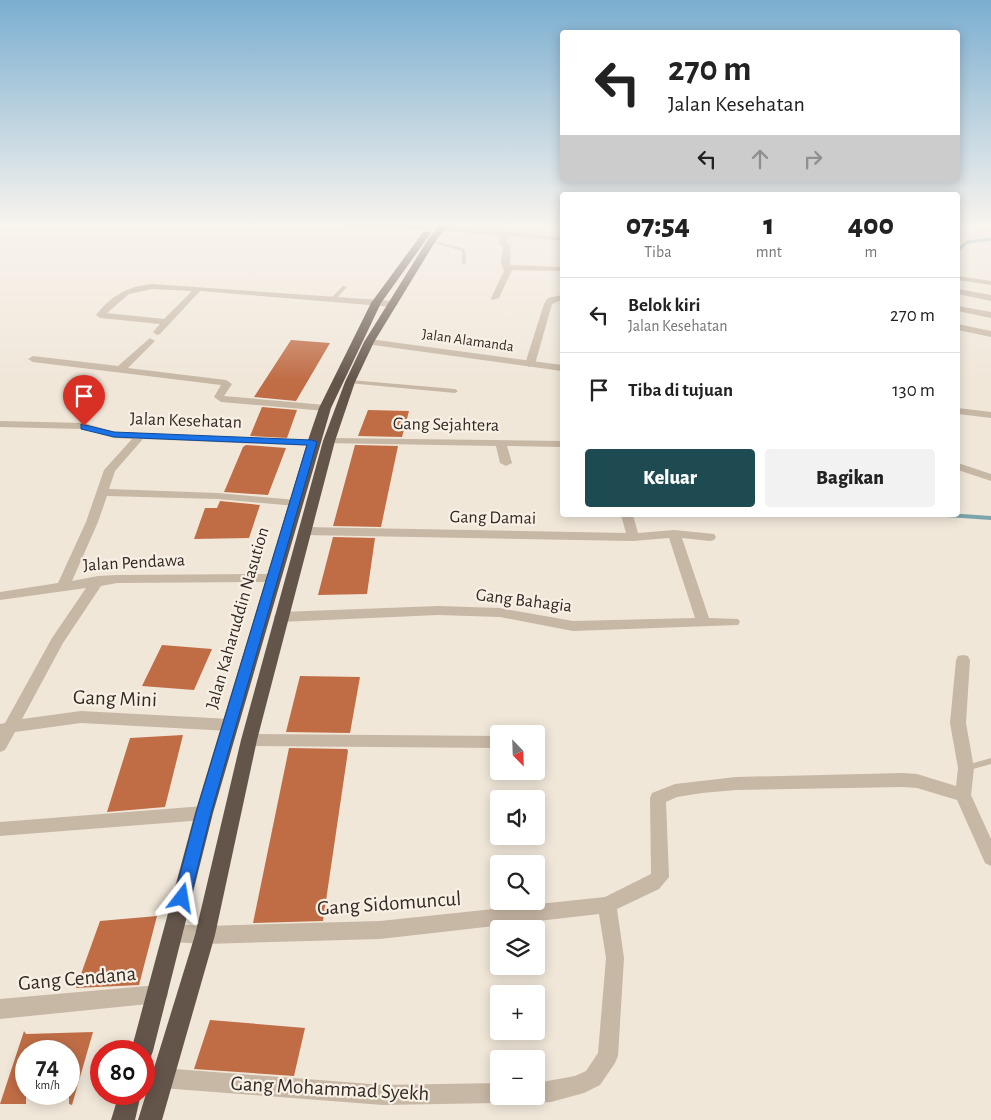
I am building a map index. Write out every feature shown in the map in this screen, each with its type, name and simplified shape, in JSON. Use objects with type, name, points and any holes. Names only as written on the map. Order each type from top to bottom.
[{"type":"highway","name":"Jalan Kaharuddin Nasution","points":[[145,1040],[204,813],[271,578],[296,503],[312,442],[325,408],[376,302],[398,275]]},
{"type":"highway","points":[[150,1120],[205,935],[248,740],[329,441],[350,382],[369,342],[410,275]]},
{"type":"highway","points":[[123,1120],[127,1105]]},
{"type":"street","points":[[495,298],[505,275]]},
{"type":"street","points":[[960,278],[991,284]]},
{"type":"street","points":[[167,322],[100,315],[128,290],[138,287],[176,287],[394,304]]},
{"type":"street","points":[[157,332],[197,290]]},
{"type":"street","points":[[960,292],[991,298]]},
{"type":"street","points":[[530,364],[548,304],[550,300],[560,298]]},
{"type":"street","points":[[960,309],[991,315]]},
{"type":"street","points":[[960,327],[991,334]]},
{"type":"street","points":[[120,370],[150,341]]},
{"type":"street","name":"Jalan Alamanda","points":[[369,342],[560,368]]},
{"type":"street","points":[[33,359],[223,382],[226,384],[219,397],[221,399],[325,408]]},
{"type":"street","points":[[960,411],[991,415]]},
{"type":"street","name":"Jalan Kesehatan","points":[[0,424],[84,426],[114,434],[140,436],[312,442]]},
{"type":"street","points":[[63,586],[92,522],[110,470],[140,436]]},
{"type":"street","name":"Gang Sejahtera","points":[[329,441],[560,444]]},
{"type":"street","points":[[500,442],[506,464]]},
{"type":"street","points":[[960,467],[991,478]]},
{"type":"street","points":[[102,492],[218,496],[296,503]]},
{"type":"street","points":[[628,517],[633,537]]},
{"type":"street","name":"Gang Damai","points":[[304,531],[633,537],[674,534],[710,537]]},
{"type":"street","points":[[674,534],[703,622]]},
{"type":"street","name":"Jalan Pendawa","points":[[0,596],[98,580],[271,578]]},
{"type":"street","points":[[0,746],[5,728],[57,641],[98,580]]},
{"type":"street","name":"Gang Bahagia","points":[[280,617],[386,612],[492,612],[564,626],[733,622]]},
{"type":"street","points":[[963,660],[958,723],[966,768],[963,795],[991,858]]},
{"type":"street","name":"Gang Mini","points":[[5,728],[81,717],[230,725]]},
{"type":"street","points":[[248,740],[490,742]]},
{"type":"street","points":[[545,1092],[577,1086],[593,1078],[608,1056],[615,958],[607,906],[653,883],[660,877],[658,798],[665,793],[709,786],[902,780],[918,781],[963,795]]},
{"type":"street","points":[[0,828],[204,813]]},
{"type":"street","name":"Gang Sidomuncul","points":[[173,933],[205,935],[380,930],[607,906]]},
{"type":"street","name":"Gang Cendana","points":[[0,1009],[158,994]]},
{"type":"street","name":"Gang Mohammad Syekh","points":[[162,1078],[383,1094],[490,1093]]},
{"type":"lane","points":[[332,300],[345,287]]},
{"type":"lane","points":[[350,382],[455,392]]},
{"type":"lane","points":[[966,768],[991,761]]},
{"type":"building","points":[[291,340],[330,343],[296,401],[254,397]]},
{"type":"building","points":[[262,407],[297,410],[287,438],[250,436]]},
{"type":"building","points":[[368,410],[409,411],[402,437],[358,436]]},
{"type":"building","points":[[246,445],[286,448],[268,495],[224,492],[243,447]]},
{"type":"building","points":[[355,445],[398,446],[381,527],[333,526]]},
{"type":"building","points":[[220,501],[260,505],[249,538],[194,539],[205,508],[217,508]]},
{"type":"building","points":[[333,537],[375,538],[367,594],[318,595]]},
{"type":"building","points":[[162,645],[212,649],[194,690],[142,686]]},
{"type":"building","points":[[300,676],[360,677],[350,733],[286,732]]},
{"type":"building","points":[[183,735],[165,807],[107,812],[130,738]]},
{"type":"building","points":[[289,748],[347,749],[348,751],[323,921],[253,923]]},
{"type":"building","points":[[157,916],[139,985],[76,988],[100,921]]},
{"type":"building","points":[[210,1020],[305,1028],[294,1076],[194,1069]]},
{"type":"building","points":[[24,1031],[26,1034],[93,1032],[80,1077],[80,1040],[21,1040]]},
{"type":"building","points":[[15,1058],[15,1104],[0,1104]]},
{"type":"waterway","points":[[960,516],[991,518]]},
{"type":"route","points":[[84,426],[114,434],[312,442],[290,523],[271,578],[204,813],[182,898]]}]
